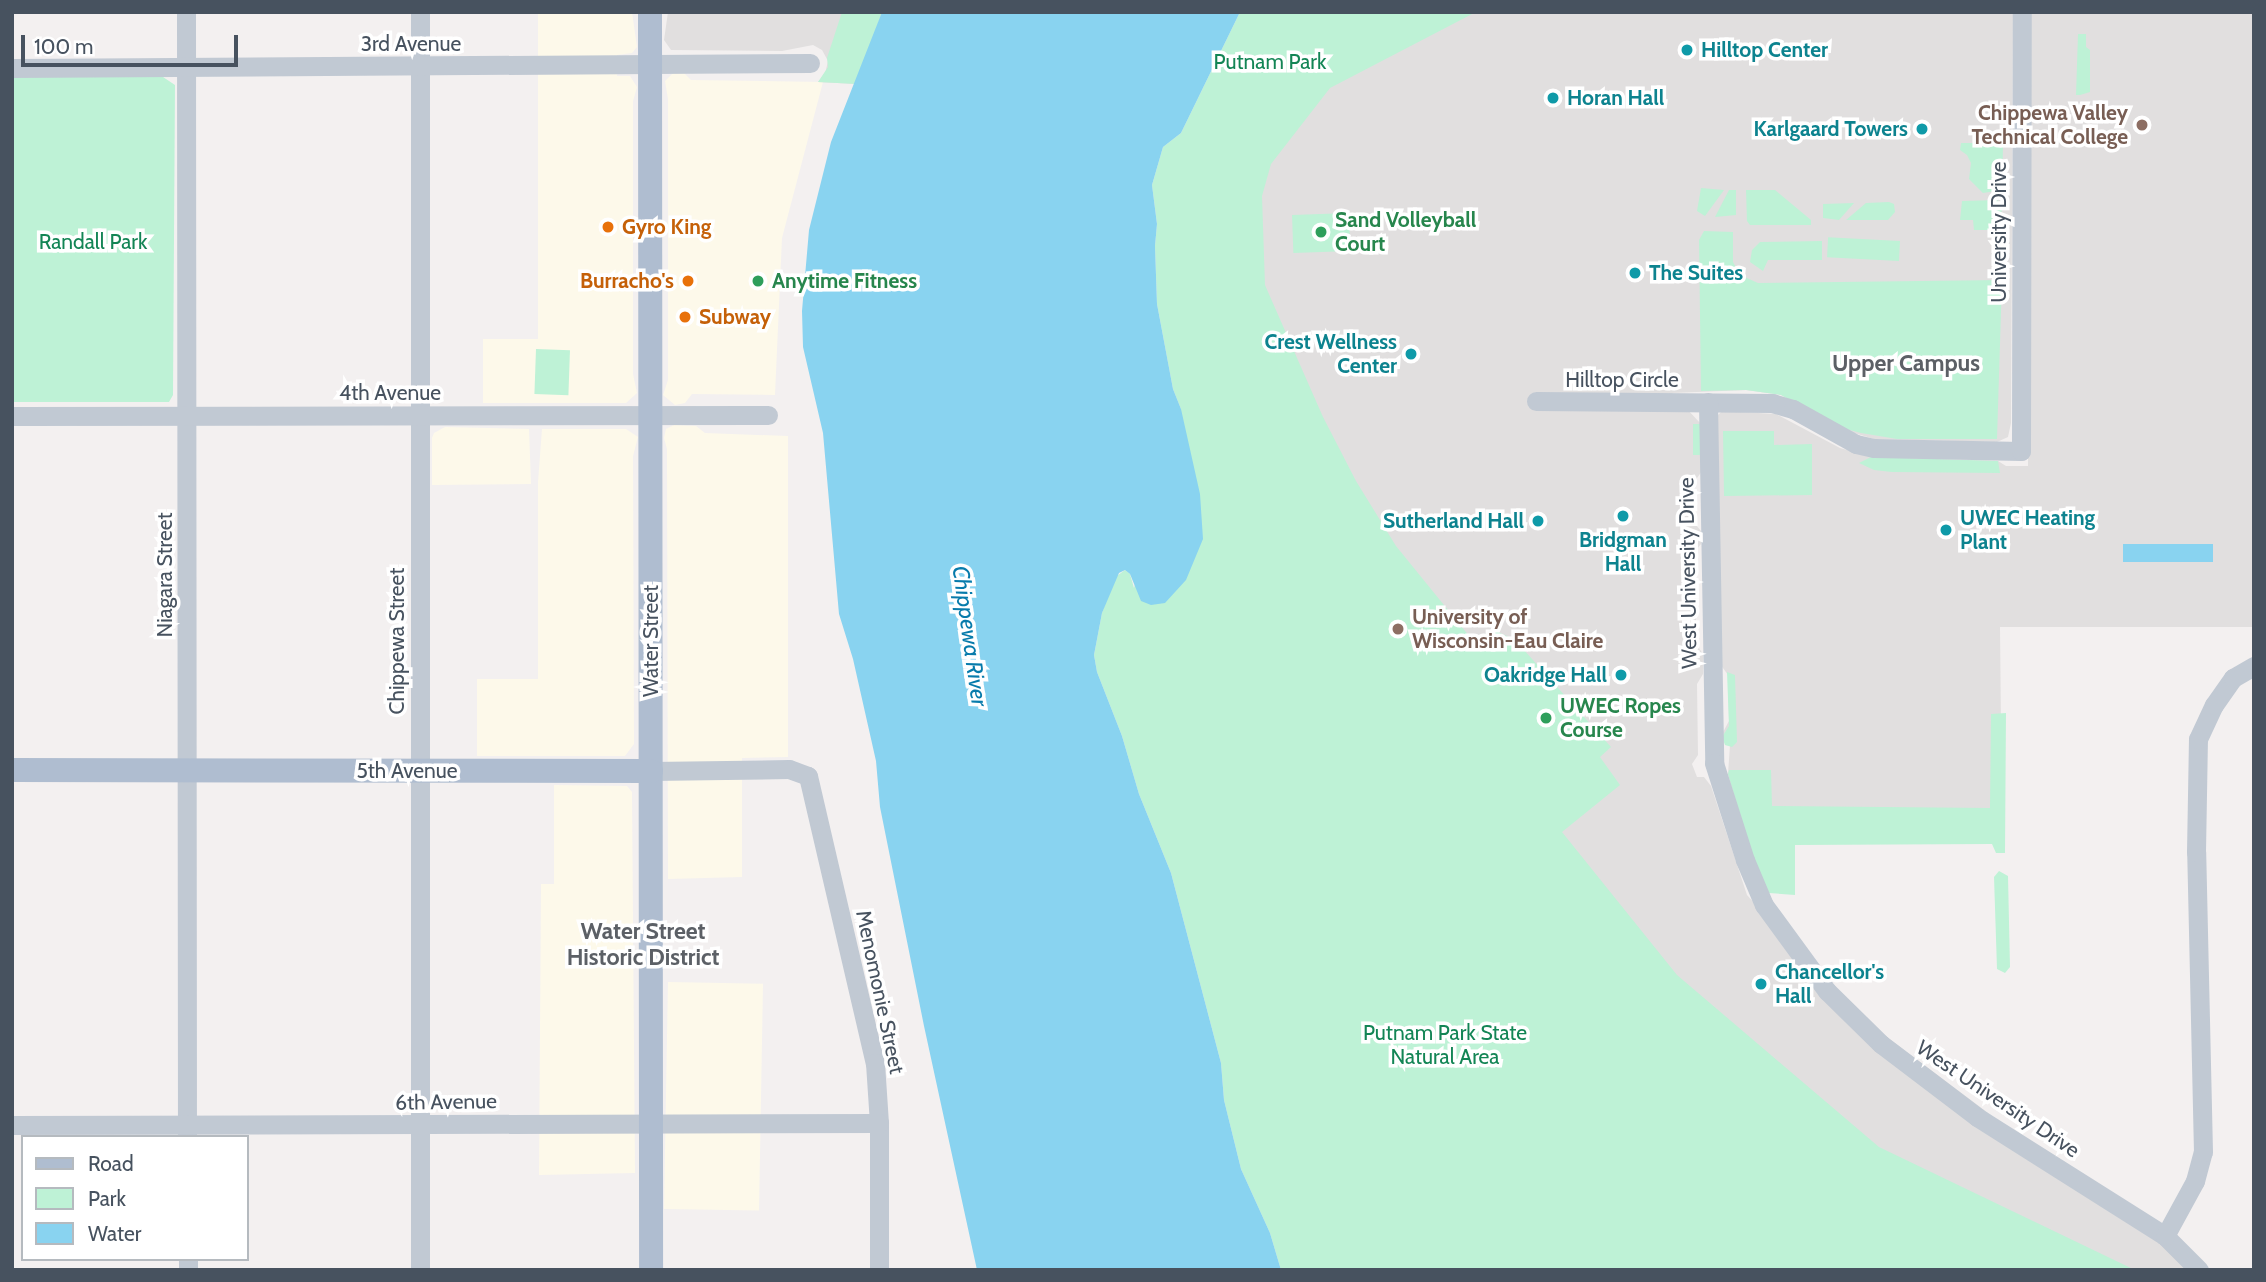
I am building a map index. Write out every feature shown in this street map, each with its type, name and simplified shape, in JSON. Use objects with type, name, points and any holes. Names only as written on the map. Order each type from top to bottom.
[{"type":"main road","name":"Water Street","points":[[650,12],[651,1270]]},
{"type":"main road","name":"5th Avenue","points":[[12,770],[651,771]]},
{"type":"street","name":"Niagara Street","points":[[186,12],[187,1131]]},
{"type":"street","name":"Chippewa Street","points":[[420,12],[420,1270]]},
{"type":"street","name":"University Drive","points":[[1708,402],[1772,402],[1793,409],[1856,444],[1874,448],[2021,451],[2022,12]]},
{"type":"street","name":"3rd Avenue","points":[[12,68],[810,63]]},
{"type":"street","name":"Hilltop Circle","points":[[1536,401],[1708,402]]},
{"type":"street","name":"West University Drive","points":[[1708,402],[1714,762],[1745,860],[1764,905],[1827,991],[1890,1052],[1977,1117],[2165,1236],[2199,1270]]},
{"type":"street","name":"4th Avenue","points":[[12,415],[768,415]]},
{"type":"street","points":[[2165,1236],[2195,1181],[2203,1152],[2196,852],[2198,738],[2214,705],[2233,678],[2254,666]]},
{"type":"street","name":"5th Avenue","points":[[651,771],[802,771]]},
{"type":"street","name":"Menomonie Street","points":[[802,771],[808,776],[812,788],[875,1063],[879,1123],[879,1270]]},
{"type":"street","name":"6th Avenue","points":[[12,1125],[187,1131],[420,1126],[879,1123]]},
{"type":"shaded area","points":[[538,12],[632,12],[637,47],[632,53],[617,55],[617,76],[630,76],[637,87],[633,101],[633,374],[637,393],[626,403],[483,403],[483,339],[538,339]]},
{"type":"shaded area","points":[[668,12],[882,12],[856,84],[818,82],[825,74],[828,61],[822,50],[813,45],[782,51],[671,50],[664,40]]},
{"type":"shaded area","name":"University of Wisconsin-Eau Claire","points":[[1240,12],[2013,12],[2011,423],[2008,437],[1997,442],[1874,439],[1851,432],[1781,395],[1746,390],[1672,393],[1701,424],[1702,471],[1695,481],[1696,525],[1701,531],[1701,544],[1696,550],[1696,644],[1703,654],[1703,674],[1697,684],[1698,755],[1692,764],[1697,777],[1704,777],[1711,786],[1747,895],[1766,916],[1807,977],[2156,1239],[2189,1270],[1281,1270]]},
{"type":"shaded area","points":[[2031,12],[2254,12],[2254,627],[2000,627],[2002,833],[1745,834],[1728,774],[1730,745],[1724,740],[1723,732],[1729,721],[1728,675],[1718,661],[1717,416],[1722,411],[1776,414],[1840,448],[1872,457],[1998,461],[2006,466],[2028,466]]},
{"type":"shaded area","points":[[674,72],[683,72],[691,80],[823,82],[782,238],[775,395],[692,394],[685,403],[675,405],[663,395],[668,380],[668,99],[665,81]]},
{"type":"shaded area","points":[[674,425],[696,426],[705,433],[788,436],[788,757],[742,758],[742,877],[668,879],[667,449],[664,438],[666,429]]},
{"type":"shaded area","points":[[445,427],[529,429],[531,484],[432,485],[432,438],[434,433]]},
{"type":"shaded area","points":[[542,429],[626,429],[638,437],[633,456],[634,744],[625,756],[477,756],[477,679],[538,679],[538,482]]},
{"type":"shaded area","points":[[554,785],[627,786],[632,792],[635,1173],[539,1175],[541,884],[554,884]]},
{"type":"shaded area","points":[[668,982],[763,984],[759,1211],[664,1209]]},
{"type":"green space","points":[[842,12],[882,12],[856,84],[818,82],[828,67],[827,58]]},
{"type":"green space","name":"Putnam Park State Natural Area","points":[[1240,12],[1476,12],[1330,88],[1271,164],[1262,196],[1265,285],[1323,417],[1356,481],[1396,546],[1474,642],[1492,629],[1515,640],[1611,747],[1600,757],[1620,785],[1562,832],[1677,975],[1879,1147],[2135,1270],[1281,1270],[1270,1233],[1241,1169],[1224,1100],[1221,1063],[1171,873],[1139,794],[1122,736],[1097,672],[1094,655],[1102,613],[1114,578],[1125,570],[1130,574],[1134,588],[1181,409],[1173,389],[1157,304],[1157,224],[1152,185],[1163,147],[1181,133]]},
{"type":"green space","points":[[2078,34],[2086,34],[2086,47],[2090,50],[2090,92],[2076,95]]},
{"type":"green space","name":"Randall Park","points":[[12,77],[163,77],[175,85],[173,395],[169,402],[12,402]]},
{"type":"green space","points":[[1961,143],[1999,143],[2003,146],[2002,190],[1983,193],[1969,179],[1971,163],[1967,155],[1960,150]]},
{"type":"green space","points":[[1701,188],[1724,190],[1705,216],[1697,211]]},
{"type":"green space","points":[[1729,190],[1736,190],[1736,215],[1715,217]]},
{"type":"green space","points":[[1746,190],[1775,190],[1811,220],[1811,225],[1750,225],[1747,221]]},
{"type":"green space","points":[[1997,200],[2002,206],[2000,230],[1974,230],[1973,220],[1960,220],[1962,201]]},
{"type":"green space","points":[[1854,203],[1839,220],[1823,218],[1823,204]]},
{"type":"green space","points":[[1866,203],[1894,204],[1895,212],[1888,220],[1846,220]]},
{"type":"green space","name":"Sand Volleyball Court","points":[[1349,213],[1350,251],[1293,253],[1292,215]]},
{"type":"green space","points":[[1704,231],[1733,232],[1733,262],[1740,275],[1758,283],[2002,280],[1997,439],[1897,439],[1839,427],[1781,395],[1746,390],[1701,391],[1699,240]]},
{"type":"green space","points":[[1828,237],[1900,241],[1899,261],[1827,257]]},
{"type":"green space","points":[[1822,241],[1822,260],[1768,260],[1763,271],[1750,262],[1752,250],[1760,242]]},
{"type":"green space","points":[[536,349],[570,350],[568,395],[534,394]]},
{"type":"green space","points":[[1693,424],[1701,424],[1701,455],[1693,455]]},
{"type":"green space","points":[[1723,431],[1774,431],[1774,445],[1812,444],[1812,495],[1724,496]]},
{"type":"green space","points":[[1871,457],[1998,461],[2000,473],[1892,472],[1874,470],[1859,463]]},
{"type":"green space","points":[[1727,672],[1735,675],[1737,742],[1732,747],[1725,745],[1722,737],[1729,726]]},
{"type":"green space","points":[[2006,713],[2005,853],[1996,853],[1992,844],[1795,845],[1795,895],[1769,893],[1753,860],[1729,770],[1771,770],[1772,806],[1990,808],[1991,714]]},
{"type":"green space","points":[[1999,871],[2008,876],[2010,967],[2005,973],[1997,969],[1994,877]]},
{"type":"water","name":"Chippewa River","points":[[882,12],[1240,12],[1181,133],[1163,147],[1152,185],[1157,224],[1157,304],[1173,389],[1181,409],[1200,494],[1203,539],[1186,580],[1165,603],[1151,605],[1141,601],[1130,574],[1125,570],[1119,573],[1102,613],[1094,655],[1097,672],[1122,736],[1139,794],[1171,873],[1221,1063],[1224,1100],[1241,1169],[1270,1233],[1281,1270],[977,1270],[880,807],[876,761],[853,659],[839,614],[823,433],[803,347],[802,311],[809,230],[831,142]]},
{"type":"water","points":[[2123,544],[2213,544],[2213,562],[2123,562]]},
{"type":"place","name":"Hilltop Center","points":[[1687,50]]},
{"type":"place","name":"Horan Hall","points":[[1553,98]]},
{"type":"place","name":"Chippewa Valley Technical College","points":[[2142,125]]},
{"type":"place","name":"Karlgaard Towers","points":[[1922,129]]},
{"type":"place","name":"Gyro King","points":[[608,227]]},
{"type":"place","name":"Sand Volleyball Court","points":[[1321,232]]},
{"type":"place","name":"The Suites","points":[[1635,273]]},
{"type":"place","name":"Burracho's","points":[[688,281]]},
{"type":"place","name":"Anytime Fitness","points":[[758,281]]},
{"type":"place","name":"Subway","points":[[685,317]]},
{"type":"place","name":"Crest Wellness Center","points":[[1411,354]]},
{"type":"place","name":"Bridgman Hall","points":[[1623,516]]},
{"type":"place","name":"Sutherland Hall","points":[[1538,521]]},
{"type":"place","name":"UWEC Heating Plant","points":[[1946,530]]},
{"type":"place","name":"University of Wisconsin-Eau Claire","points":[[1398,629]]},
{"type":"place","name":"Oakridge Hall","points":[[1621,675]]},
{"type":"place","name":"UWEC Ropes Course","points":[[1546,718]]},
{"type":"place","name":"Chancellor's Hall","points":[[1761,984]]},
{"type":"district","name":"Upper Campus","points":[[1906,363]]},
{"type":"district","name":"Water Street Historic District","points":[[643,944]]},
{"type":"park label","name":"Putnam Park","points":[[1270,62]]}]
